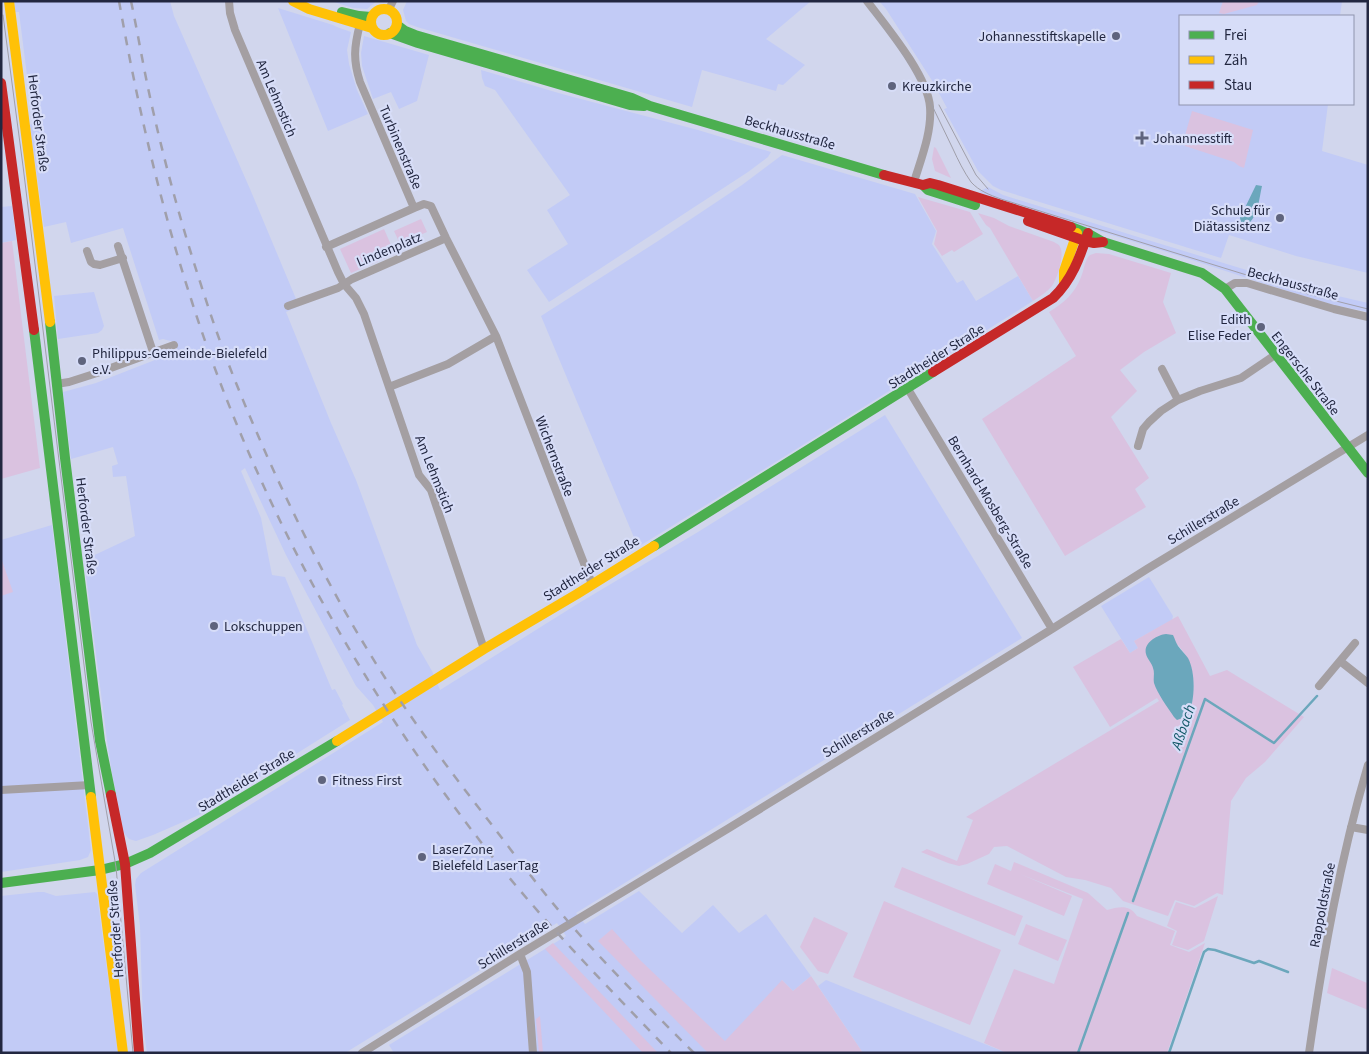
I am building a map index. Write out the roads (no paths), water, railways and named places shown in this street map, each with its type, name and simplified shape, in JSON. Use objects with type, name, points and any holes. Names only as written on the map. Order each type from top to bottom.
[{"type":"main road","name":"Herforder Straße","points":[[9,1],[100,741],[124,864],[139,1053]]},
{"type":"main road","points":[[293,1],[309,9],[360,24],[371,23]]},
{"type":"main road","points":[[308,1],[371,23],[380,34],[384,35],[394,30],[397,25],[391,5],[380,8],[373,13],[371,23]]},
{"type":"main road","name":"Beckhausstraße","points":[[397,25],[405,31],[419,36],[632,98],[650,106],[918,184],[938,185],[1082,235],[1094,243],[1103,242],[1192,270],[1209,277],[1224,289]]},
{"type":"main road","name":"Beckhausstraße","points":[[390,33],[418,43],[630,105],[650,106]]},
{"type":"main road","name":"Herforder Straße","points":[[1,83],[6,161],[23,245],[123,1053]]},
{"type":"main road","name":"Stadtheider Straße","points":[[1,883],[100,870],[124,864],[150,853],[196,826],[377,717],[1053,298],[1064,285],[1064,271],[1082,235]]},
{"type":"main road","name":"Engersche Straße","points":[[1224,289],[1368,473]]},
{"type":"street","name":"Am Lehmstich","points":[[229,1],[234,30],[326,247],[344,284],[356,298],[364,314],[419,475],[431,490],[484,649]]},
{"type":"street","points":[[867,1],[907,55],[924,84],[930,102],[929,128],[918,184]]},
{"type":"street","name":"Turbinenstraße","points":[[360,24],[355,45],[357,73],[414,208],[424,204],[431,206],[496,336]]},
{"type":"street","name":"Lindenplatz","points":[[326,247],[414,208]]},
{"type":"street","name":"Lindenplatz","points":[[344,284],[446,238]]},
{"type":"street","points":[[118,246],[153,352]]},
{"type":"street","points":[[87,251],[91,262],[96,265],[123,258]]},
{"type":"street","name":"Beckhausstraße","points":[[1224,289],[1235,282],[1247,283],[1368,317]]},
{"type":"street","points":[[288,306],[338,288],[344,284]]},
{"type":"street","points":[[389,387],[448,364],[496,336]]},
{"type":"street","name":"Wichernstraße","points":[[496,336],[592,584]]},
{"type":"street","points":[[56,384],[97,373],[174,345]]},
{"type":"street","points":[[1138,446],[1144,429],[1161,411],[1178,400],[1238,379],[1275,355]]},
{"type":"street","points":[[1162,369],[1178,400]]},
{"type":"street","name":"Bernhard-Mosberg-Straße","points":[[908,389],[1052,629]]},
{"type":"street","name":"Schillerstraße","points":[[362,1053],[520,954],[1052,629],[1147,568],[1368,435]]},
{"type":"street","points":[[1319,686],[1355,643]]},
{"type":"street","points":[[1340,661],[1368,683]]},
{"type":"street","name":"Rappoldstraße","points":[[1308,1053],[1323,962],[1351,827],[1368,765]]},
{"type":"street","points":[[1,790],[90,785]]},
{"type":"street","points":[[1351,827],[1368,830]]},
{"type":"street","points":[[520,954],[527,972],[533,1053]]},
{"type":"waterway","name":"Aßbach","points":[[1133,901],[1205,699],[1274,743],[1317,696]]},
{"type":"waterway","name":"Aßbach","points":[[1078,1053],[1128,913]]},
{"type":"waterway","points":[[1169,1053],[1204,952],[1208,949],[1254,963],[1259,961],[1288,972]]},
{"type":"tram line","points":[[864,1],[912,69],[964,170],[971,182],[981,190],[1001,199],[1308,294],[1368,309]]},
{"type":"tram line","points":[[3,15],[91,722],[116,867],[133,1053]]},
{"type":"tram line","points":[[939,105],[976,175],[988,189]]},
{"type":"railway","points":[[119,1],[150,153],[180,265],[192,302],[218,377],[248,451],[318,595],[358,664],[401,731],[447,797],[495,860],[559,934],[671,1053]]},
{"type":"railway","points":[[131,1],[165,161],[212,317],[250,417],[295,516],[324,574],[356,631],[403,705],[524,867],[579,934],[694,1053]]},
{"type":"place","name":"Johannesstiftskapelle","points":[[1116,36]]},
{"type":"place","name":"Kreuzkirche","points":[[892,86]]},
{"type":"place","name":"Johannesstift","points":[[1142,138]]},
{"type":"place","name":"Schule für Diätassistenz","points":[[1280,218]]},
{"type":"place","name":"Edith Elise Feder","points":[[1261,327]]},
{"type":"place","name":"Philippus-Gemeinde-Bielefeld e.V.","points":[[82,361]]},
{"type":"place","name":"Lokschuppen","points":[[214,626]]},
{"type":"place","name":"Fitness First","points":[[322,780]]},
{"type":"place","name":"LaserZone Bielefeld LaserTag","points":[[422,857]]}]
